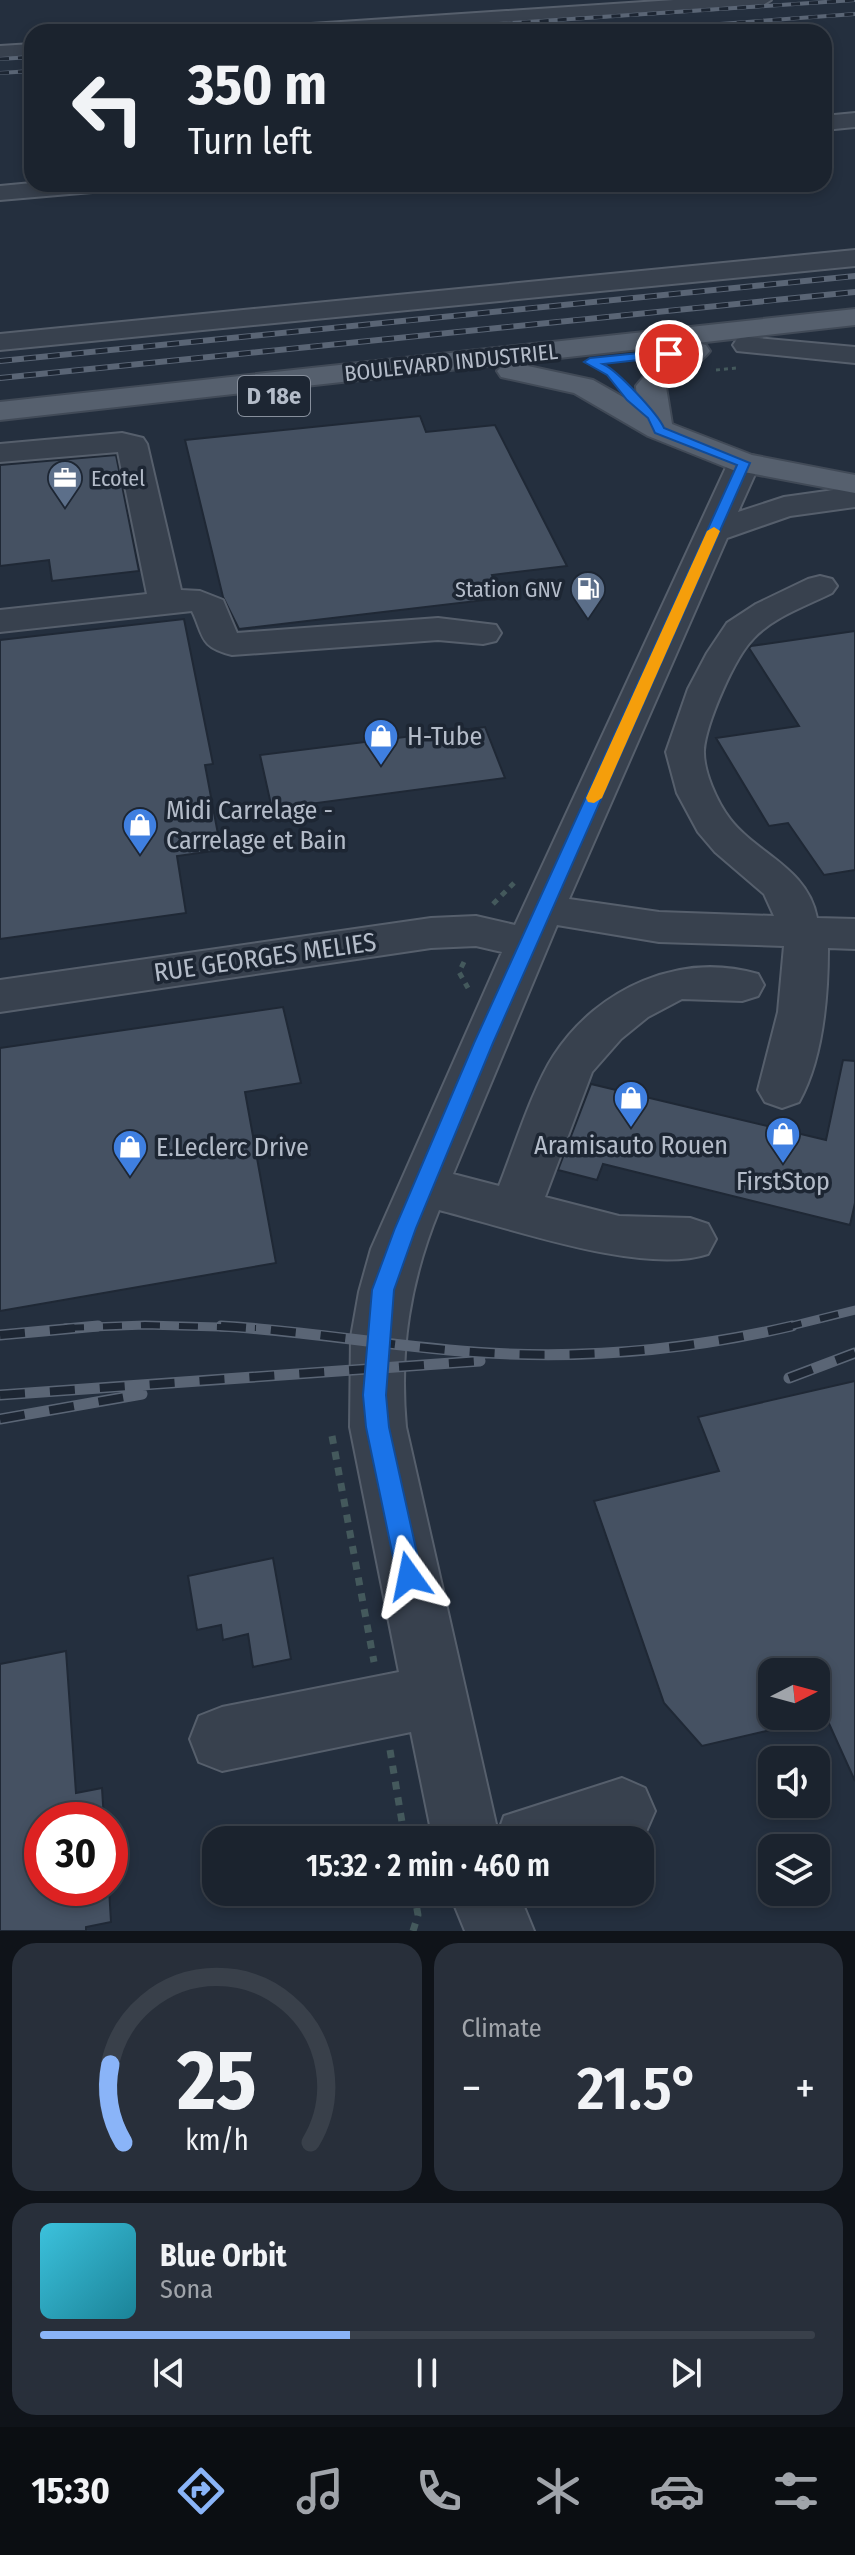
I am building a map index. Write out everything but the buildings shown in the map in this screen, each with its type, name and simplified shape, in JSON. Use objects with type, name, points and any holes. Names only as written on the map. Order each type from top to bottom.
[{"type":"main road","name":"BOULEVARD INDUSTRIEL","points":[[0,411],[562,350],[591,365],[855,317]]},
{"type":"main road","name":"BOULEVARD INDUSTRIEL","points":[[0,424],[591,365],[855,334]]},
{"type":"main road","points":[[656,423],[650,395],[656,377],[696,351]]},
{"type":"main road","points":[[591,365],[656,423],[744,463],[855,484]]},
{"type":"street","points":[[401,24],[761,0]]},
{"type":"street","points":[[0,52],[24,50]]},
{"type":"street","points":[[832,122],[855,120]]},
{"type":"street","points":[[0,193],[24,191]]},
{"type":"street","points":[[0,342],[855,258]]},
{"type":"street","points":[[747,345],[855,355]]},
{"type":"street","points":[[0,453],[122,442],[132,444],[166,602]]},
{"type":"street","points":[[460,1826],[409,1701],[375,1395],[383,1290],[423,1186],[744,463]]},
{"type":"street","points":[[713,532],[784,507],[855,497]]},
{"type":"street","points":[[782,1090],[800,1028],[807,980],[802,931],[786,891],[715,827],[690,772],[685,747],[728,643],[742,628],[820,586]]},
{"type":"street","points":[[1,613],[187,600],[208,604],[217,635],[220,640],[232,644],[438,629],[483,633]]},
{"type":"street","points":[[649,675],[710,686]]},
{"type":"street","name":"RUE GEORGES MELIES","points":[[0,996],[431,933],[537,926],[855,934]]},
{"type":"street","points":[[514,1211],[571,1066],[583,1049],[648,995],[695,982],[742,985]]},
{"type":"street","points":[[423,1186],[619,1236],[690,1239]]},
{"type":"street","points":[[222,1739],[409,1701]]},
{"type":"street","points":[[573,1826],[622,1811]]},
{"type":"street","points":[[489,1906],[500,1931]]},
{"type":"path","points":[[332,1429],[332,1444],[409,1701],[405,1826]]},
{"type":"path","points":[[413,1931],[418,1915],[416,1906]]},
{"type":"railway","points":[[497,24],[855,0]]},
{"type":"railway","points":[[719,24],[855,14]]},
{"type":"railway","points":[[0,59],[24,58]]},
{"type":"railway","points":[[0,73],[24,72]]},
{"type":"railway","points":[[0,361],[855,276]]},
{"type":"railway","points":[[0,378],[855,292]]},
{"type":"railway","points":[[785,1328],[855,1310]]},
{"type":"railway","points":[[84,1327],[98,1326]]},
{"type":"railway","points":[[221,1326],[238,1328]]},
{"type":"railway","points":[[785,1328],[792,1326]]},
{"type":"railway","points":[[0,1335],[84,1327]]},
{"type":"railway","points":[[65,1328],[84,1327]]},
{"type":"railway","points":[[84,1327],[238,1328]]},
{"type":"railway","points":[[238,1328],[256,1328]]},
{"type":"railway","points":[[238,1328],[455,1351],[527,1355],[603,1353],[679,1346],[785,1328]]},
{"type":"railway","points":[[789,1378],[855,1353]]},
{"type":"railway","points":[[0,1395],[480,1361]]},
{"type":"railway","points":[[0,1419],[142,1394]]},
{"type":"slow traffic","points":[[594,798],[714,531]]},
{"type":"place","name":"Ecotel","points":[[65,509]]},
{"type":"place","name":"Station GNV","points":[[588,620]]},
{"type":"place","name":"H-Tube","points":[[381,767]]},
{"type":"place","name":"Midi Carrelage - Carrelage et Bain","points":[[140,856]]},
{"type":"place","name":"Aramisauto Rouen","points":[[631,1129]]},
{"type":"place","name":"FirstStop","points":[[783,1165]]},
{"type":"place","name":"E.Leclerc Drive","points":[[130,1178]]},
{"type":"route","points":[[409,1576],[378,1427],[375,1395],[383,1290],[405,1228],[484,1043],[744,463],[659,430],[653,416],[631,397],[611,372],[590,362],[669,354]]}]
